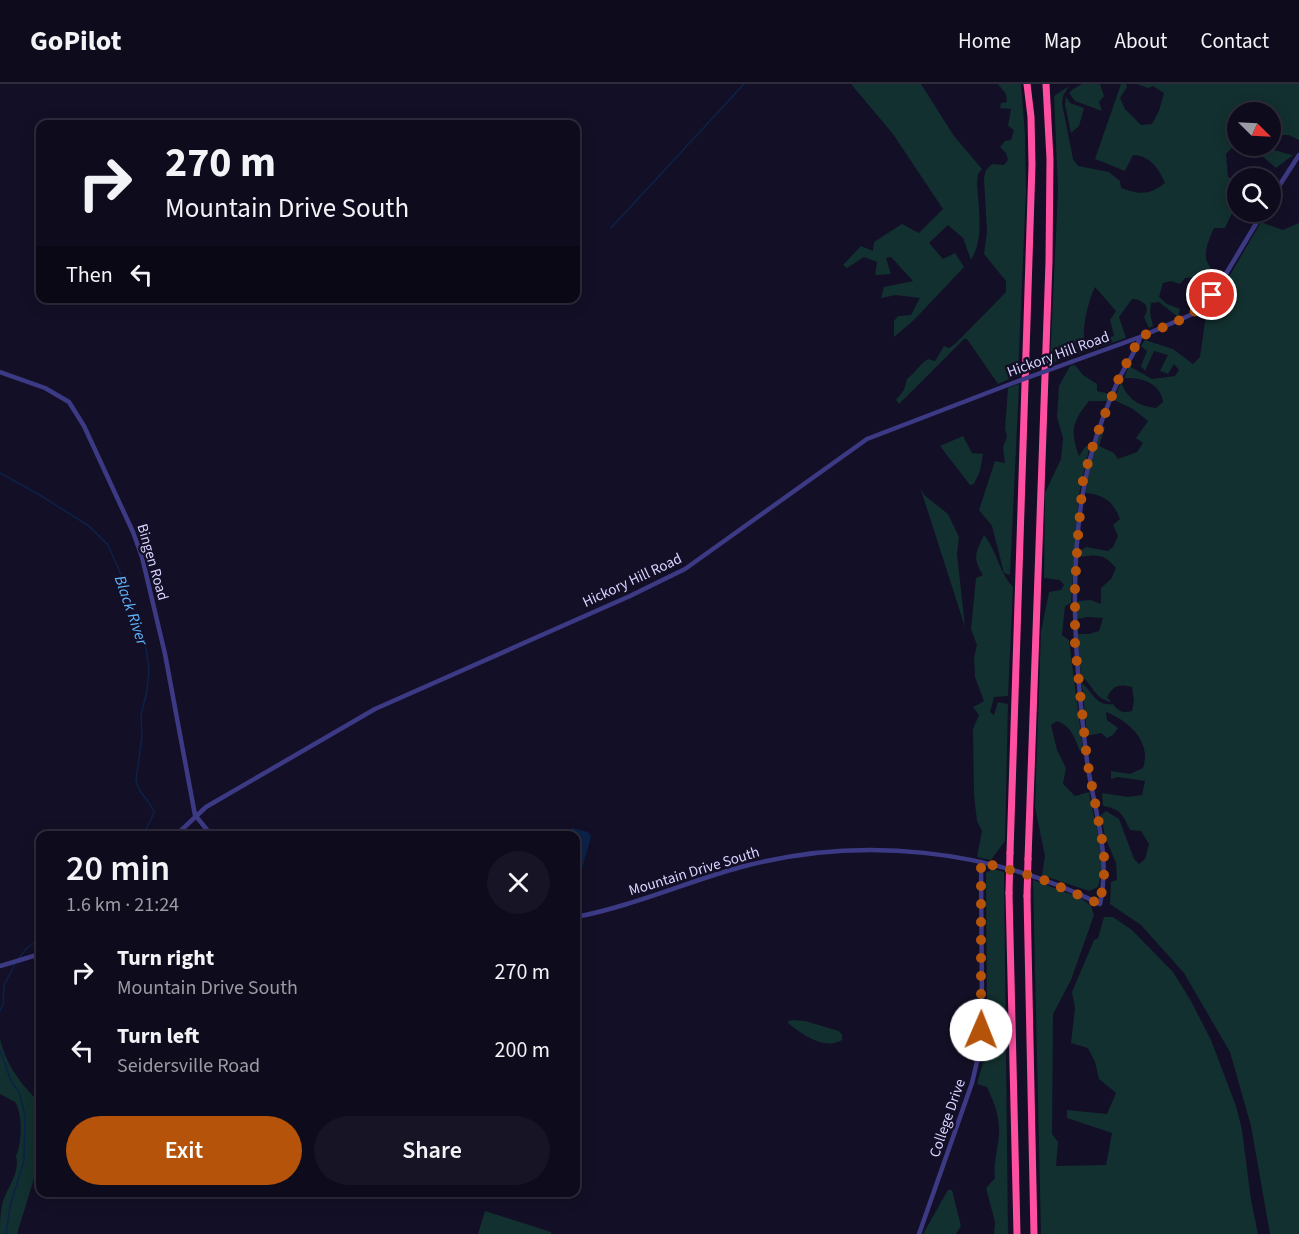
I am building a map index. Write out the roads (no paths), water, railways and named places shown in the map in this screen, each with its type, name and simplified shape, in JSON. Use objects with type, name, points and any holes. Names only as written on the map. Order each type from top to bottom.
[{"type":"highway","points":[[1017,1234],[1009,893],[1032,176],[1027,84]]},
{"type":"highway","points":[[1034,1234],[1027,896],[1048,262],[1050,159],[1046,84]]},
{"type":"street","points":[[1281,183],[1299,155]]},
{"type":"street","name":"Hickory Hill Road","points":[[180,831],[195,815],[219,799],[375,709],[630,596],[685,569],[867,439],[1140,337],[1189,316],[1201,308],[1218,287],[1257,222]]},
{"type":"street","name":"Mountain Drive South","points":[[580,916],[631,903],[739,868],[809,854],[844,851],[897,851],[934,854],[981,862],[1039,878],[1100,904],[1104,876],[1104,850],[1088,768],[1075,644],[1075,586],[1079,525],[1083,480],[1094,442],[1119,378],[1140,337]]},
{"type":"street","name":"Bingen Road","points":[[0,372],[45,388],[69,402],[84,426],[134,532],[165,654],[195,815]]},
{"type":"street","points":[[195,815],[208,831]]},
{"type":"street","name":"College Drive","points":[[919,1234],[972,1083],[979,1053],[982,1010],[981,862]]},
{"type":"street","points":[[0,966],[36,955]]},
{"type":"water","points":[[572,828],[588,832],[591,837],[581,872],[580,899],[580,831],[569,831]]},
{"type":"waterway","points":[[611,228],[744,84]]},
{"type":"waterway","name":"Black River","points":[[0,473],[89,526],[108,545],[133,602],[145,640],[149,669],[141,715],[142,736],[136,780],[139,790],[154,813],[145,831]]},
{"type":"waterway","name":"Black River","points":[[19,958],[36,942]]},
{"type":"waterway","name":"Black River","points":[[0,1011],[3,1005],[4,985],[15,964]]},
{"type":"waterway","name":"Black River","points":[[0,1050],[11,1081],[19,1092],[25,1115],[24,1161],[10,1206],[6,1234]]}]
